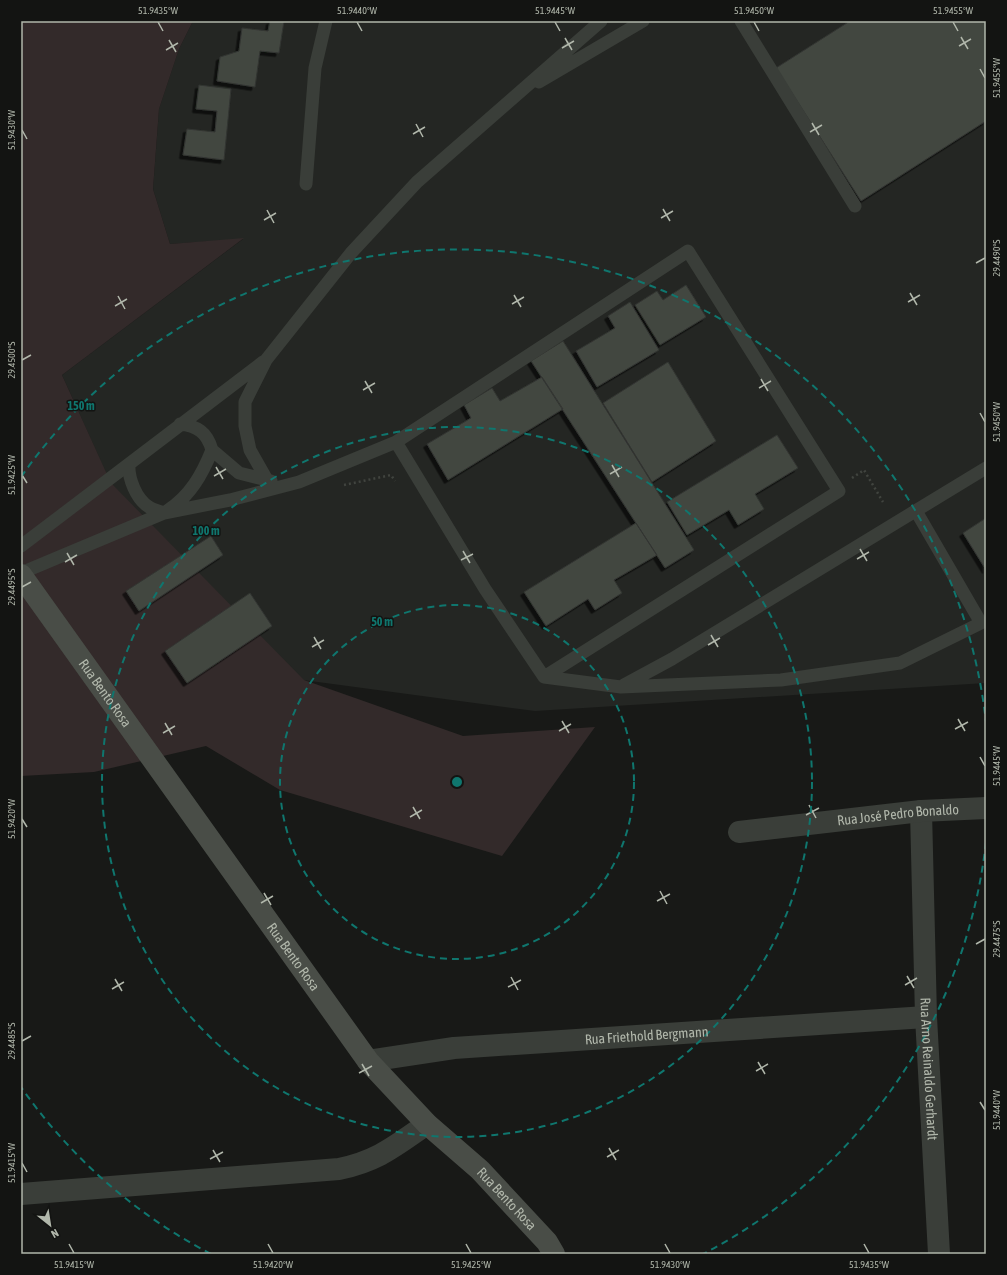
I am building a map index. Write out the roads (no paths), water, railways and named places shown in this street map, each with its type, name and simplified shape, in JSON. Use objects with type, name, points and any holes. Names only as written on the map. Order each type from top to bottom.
[{"type":"main road","name":"Rua Bento Rosa","points":[[21,574],[368,1061],[427,1124],[480,1170],[546,1242],[554,1254]]},
{"type":"street","name":"Rua José Pedro Bonaldo","points":[[739,832],[921,811],[986,808]]},
{"type":"street","name":"Rua Arno Reinaldo Gerhardt","points":[[921,811],[926,1017],[939,1254]]},
{"type":"street","name":"Rua Friethold Bergmann","points":[[368,1061],[454,1048],[926,1017]]},
{"type":"street","points":[[21,1194],[339,1169],[362,1164],[384,1154],[427,1124]]},
{"type":"lane","points":[[306,184],[315,68],[326,21]]},
{"type":"lane","points":[[267,480],[250,450],[244,426],[245,402],[266,360],[350,253],[416,182],[601,21]]},
{"type":"lane","points":[[514,97],[643,21]]},
{"type":"lane","points":[[741,21],[855,206]]},
{"type":"lane","points":[[129,464],[130,479],[141,499],[148,507],[164,513],[230,500],[299,482],[396,442],[688,251],[840,491],[544,677]]},
{"type":"lane","points":[[21,546],[266,360]]},
{"type":"lane","points":[[21,574],[164,513],[178,504],[191,491],[202,473],[212,450],[210,441],[198,428],[180,424]]},
{"type":"lane","points":[[396,442],[485,589],[544,677],[621,687],[781,680],[900,663],[980,623],[916,511]]},
{"type":"lane","points":[[212,450],[239,473],[267,480],[299,482]]},
{"type":"lane","points":[[621,687],[679,655],[986,468]]}]
